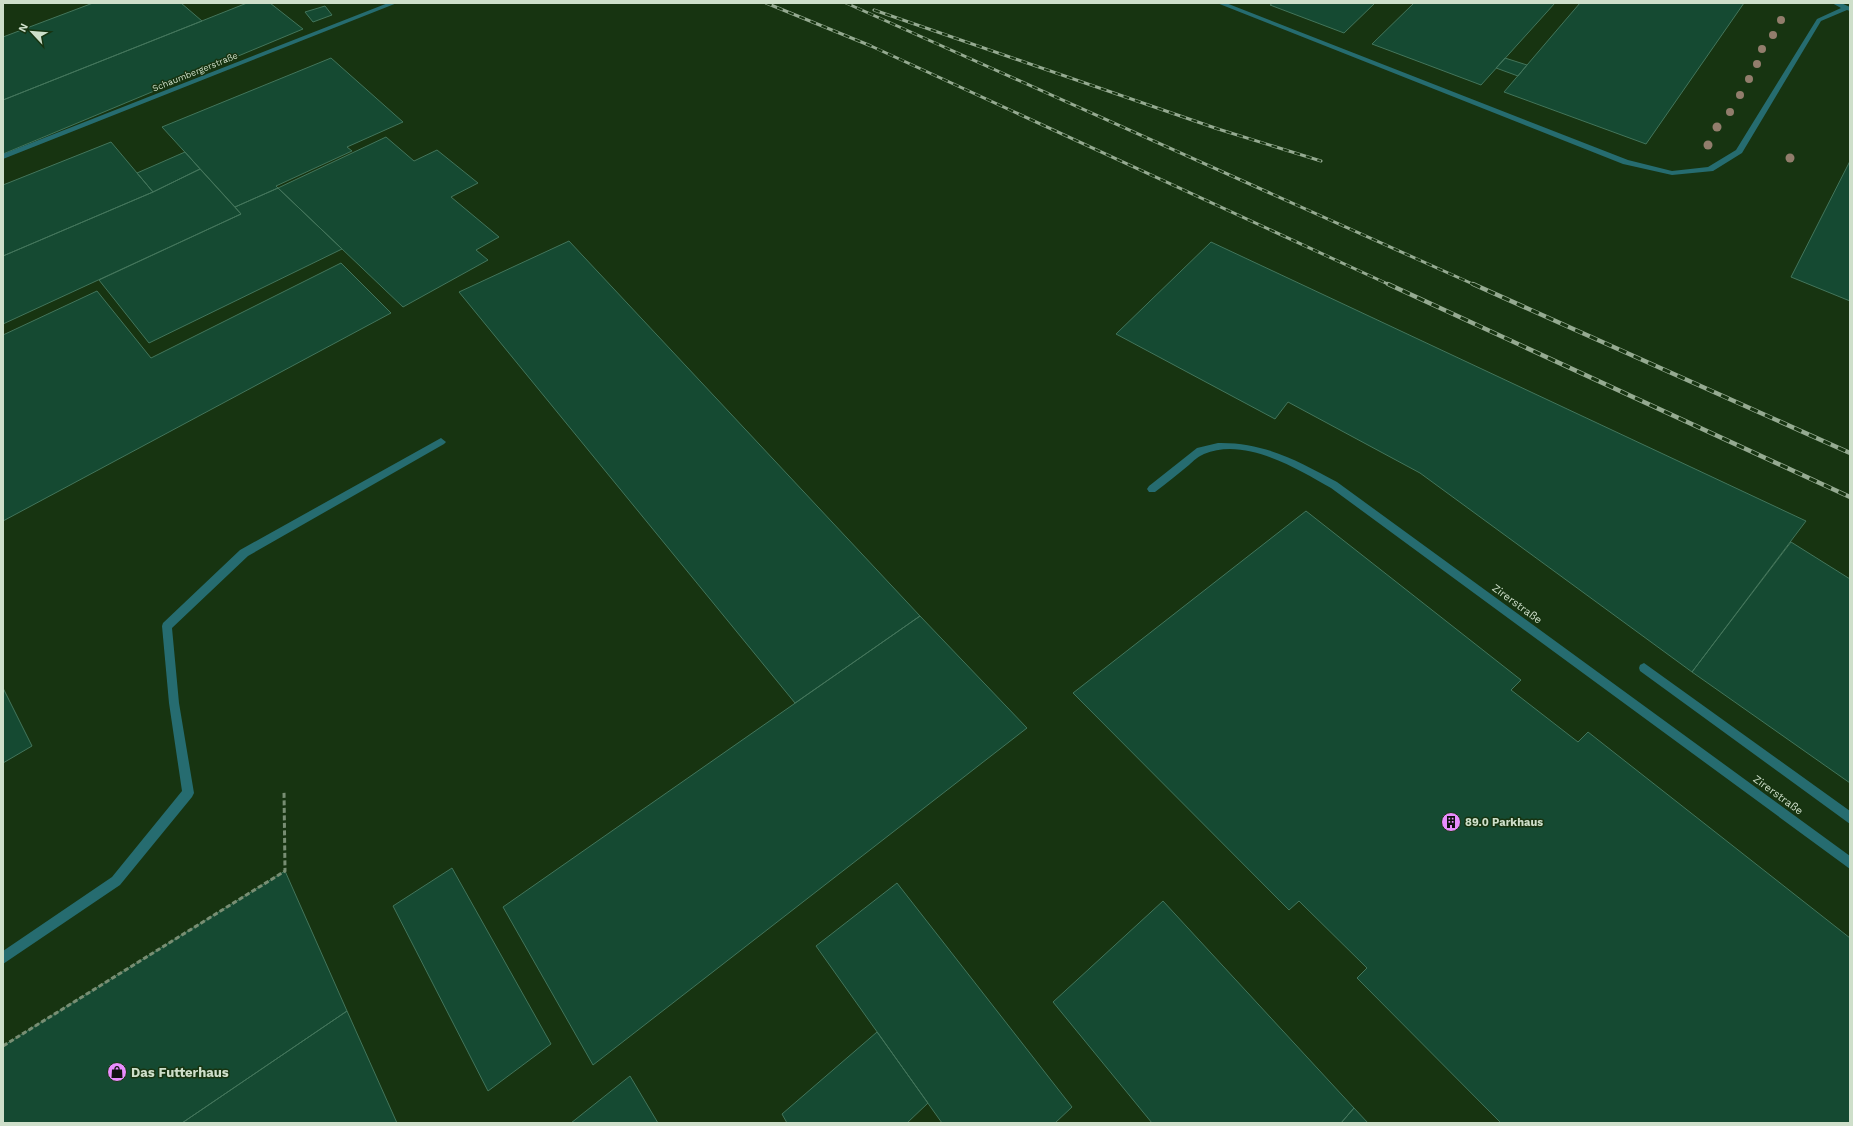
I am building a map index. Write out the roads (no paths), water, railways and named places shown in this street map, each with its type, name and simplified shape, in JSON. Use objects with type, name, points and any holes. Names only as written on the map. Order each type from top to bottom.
[{"type":"street","name":"Schaumbergerstraße","points":[[3,157],[394,3]]},
{"type":"street","points":[[1220,3],[1626,162],[1672,173],[1710,169],[1739,151],[1819,20],[1848,9]]},
{"type":"street","points":[[1835,3],[1848,9]]},
{"type":"street","points":[[3,958],[116,881],[188,792],[174,703],[167,626],[244,553],[441,442]]},
{"type":"street","name":"Zirerstraße","points":[[1152,489],[1200,451],[1208,448],[1247,447],[1289,460],[1334,485],[1850,863]]},
{"type":"street","points":[[1644,668],[1850,818]]},
{"type":"railway","points":[[766,3],[871,46],[1390,285]]},
{"type":"railway","points":[[846,3],[1475,285]]},
{"type":"railway","points":[[874,10],[1218,129],[1321,161]]},
{"type":"railway","points":[[1388,284],[1850,497]]},
{"type":"railway","points":[[1473,284],[1850,453]]},
{"type":"place","name":"89.0 Parkhaus","points":[[1451,822]]},
{"type":"place","name":"Das Futterhaus","points":[[117,1072]]}]
